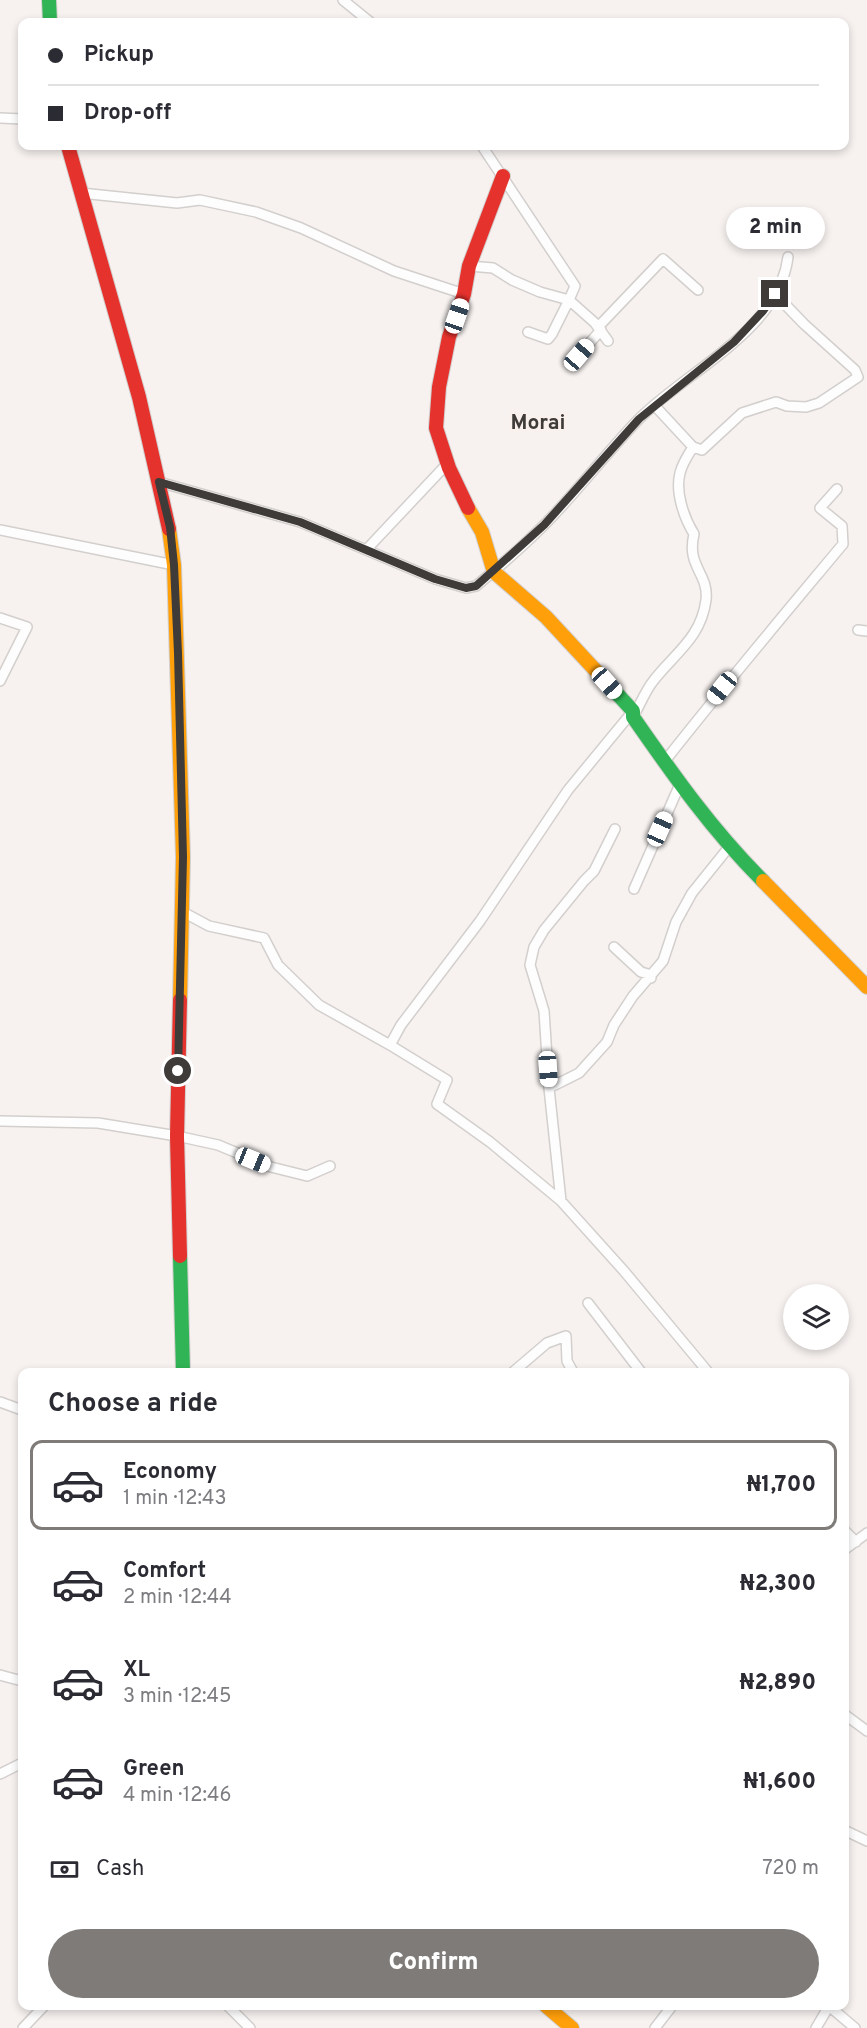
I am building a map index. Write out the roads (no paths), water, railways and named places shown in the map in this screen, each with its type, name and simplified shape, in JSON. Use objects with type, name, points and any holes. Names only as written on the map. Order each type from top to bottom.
[{"type":"main road","points":[[49,0],[50,18]]},
{"type":"main road","points":[[69,150],[139,397],[170,527],[174,565],[183,857],[177,1136],[183,1368]]},
{"type":"main road","points":[[503,176],[469,266],[464,294],[449,337],[439,387],[436,429],[447,464],[463,500],[482,532],[494,572],[546,617],[633,714],[680,784],[729,847],[867,987]]},
{"type":"main road","points":[[551,2010],[573,2028]]},
{"type":"street","points":[[343,0],[365,18]]},
{"type":"street","points":[[0,118],[18,119]]},
{"type":"street","points":[[485,150],[575,286],[548,339],[528,332]]},
{"type":"street","points":[[81,193],[177,203],[200,200],[256,212],[301,228],[394,271],[464,294]]},
{"type":"street","points":[[159,482],[300,522],[435,579],[466,588],[476,586],[544,525],[639,419],[734,342],[763,311],[775,294],[783,279],[788,257]]},
{"type":"street","points":[[579,355],[599,328],[663,259],[698,290]]},
{"type":"street","points":[[469,266],[493,267],[512,280],[540,292],[569,300],[599,328],[609,341]]},
{"type":"street","points":[[655,406],[693,447],[702,450],[742,413],[776,402],[787,406],[806,407],[819,403],[862,376],[804,324],[775,294]]},
{"type":"street","points":[[390,1045],[402,1025],[480,921],[568,790],[633,714],[653,681],[681,651],[702,620],[705,610],[706,586],[694,564],[692,546],[694,534],[683,511],[678,484],[680,472],[693,447]]},
{"type":"street","points":[[366,550],[447,464]]},
{"type":"street","points":[[665,761],[722,688],[843,544],[842,526],[820,508],[837,489]]},
{"type":"street","points":[[0,531],[174,565]]},
{"type":"street","points":[[0,618],[27,627],[0,681]]},
{"type":"street","points":[[634,889],[680,784]]},
{"type":"street","points":[[561,1201],[549,1088],[544,1011],[530,965],[534,947],[544,930],[594,871],[615,829]]},
{"type":"street","points":[[549,1088],[579,1073],[607,1042],[614,1025],[633,996],[651,978],[663,961],[676,922],[692,893],[729,847]]},
{"type":"street","points":[[181,911],[209,926],[264,938],[278,966],[319,1005],[447,1080],[437,1104],[490,1142],[561,1201],[624,1271],[705,1368]]},
{"type":"street","points":[[614,947],[641,972],[648,974],[651,978]]},
{"type":"street","points":[[0,1121],[98,1123],[177,1136],[218,1145],[271,1167],[307,1176],[330,1166]]},
{"type":"street","points":[[588,1303],[638,1368]]},
{"type":"street","points":[[518,1368],[548,1343],[566,1336],[567,1361],[571,1368]]},
{"type":"street","points":[[0,1402],[18,1409]]},
{"type":"street","points":[[849,1547],[867,1533]]},
{"type":"street","points":[[849,1535],[856,1542]]},
{"type":"street","points":[[0,1675],[18,1681]]},
{"type":"street","points":[[849,1718],[867,1731]]},
{"type":"street","points":[[0,1774],[18,1765]]},
{"type":"street","points":[[849,1832],[867,1841]]},
{"type":"street","points":[[29,2026],[41,2010]]},
{"type":"street","points":[[232,2010],[249,2028]]},
{"type":"street","points":[[655,2028],[669,2010]]},
{"type":"street","points":[[816,2028],[827,2010]]},
{"type":"street","points":[[834,2010],[855,2028]]},
{"type":"district","name":"Morai","points":[[538,423]]}]
